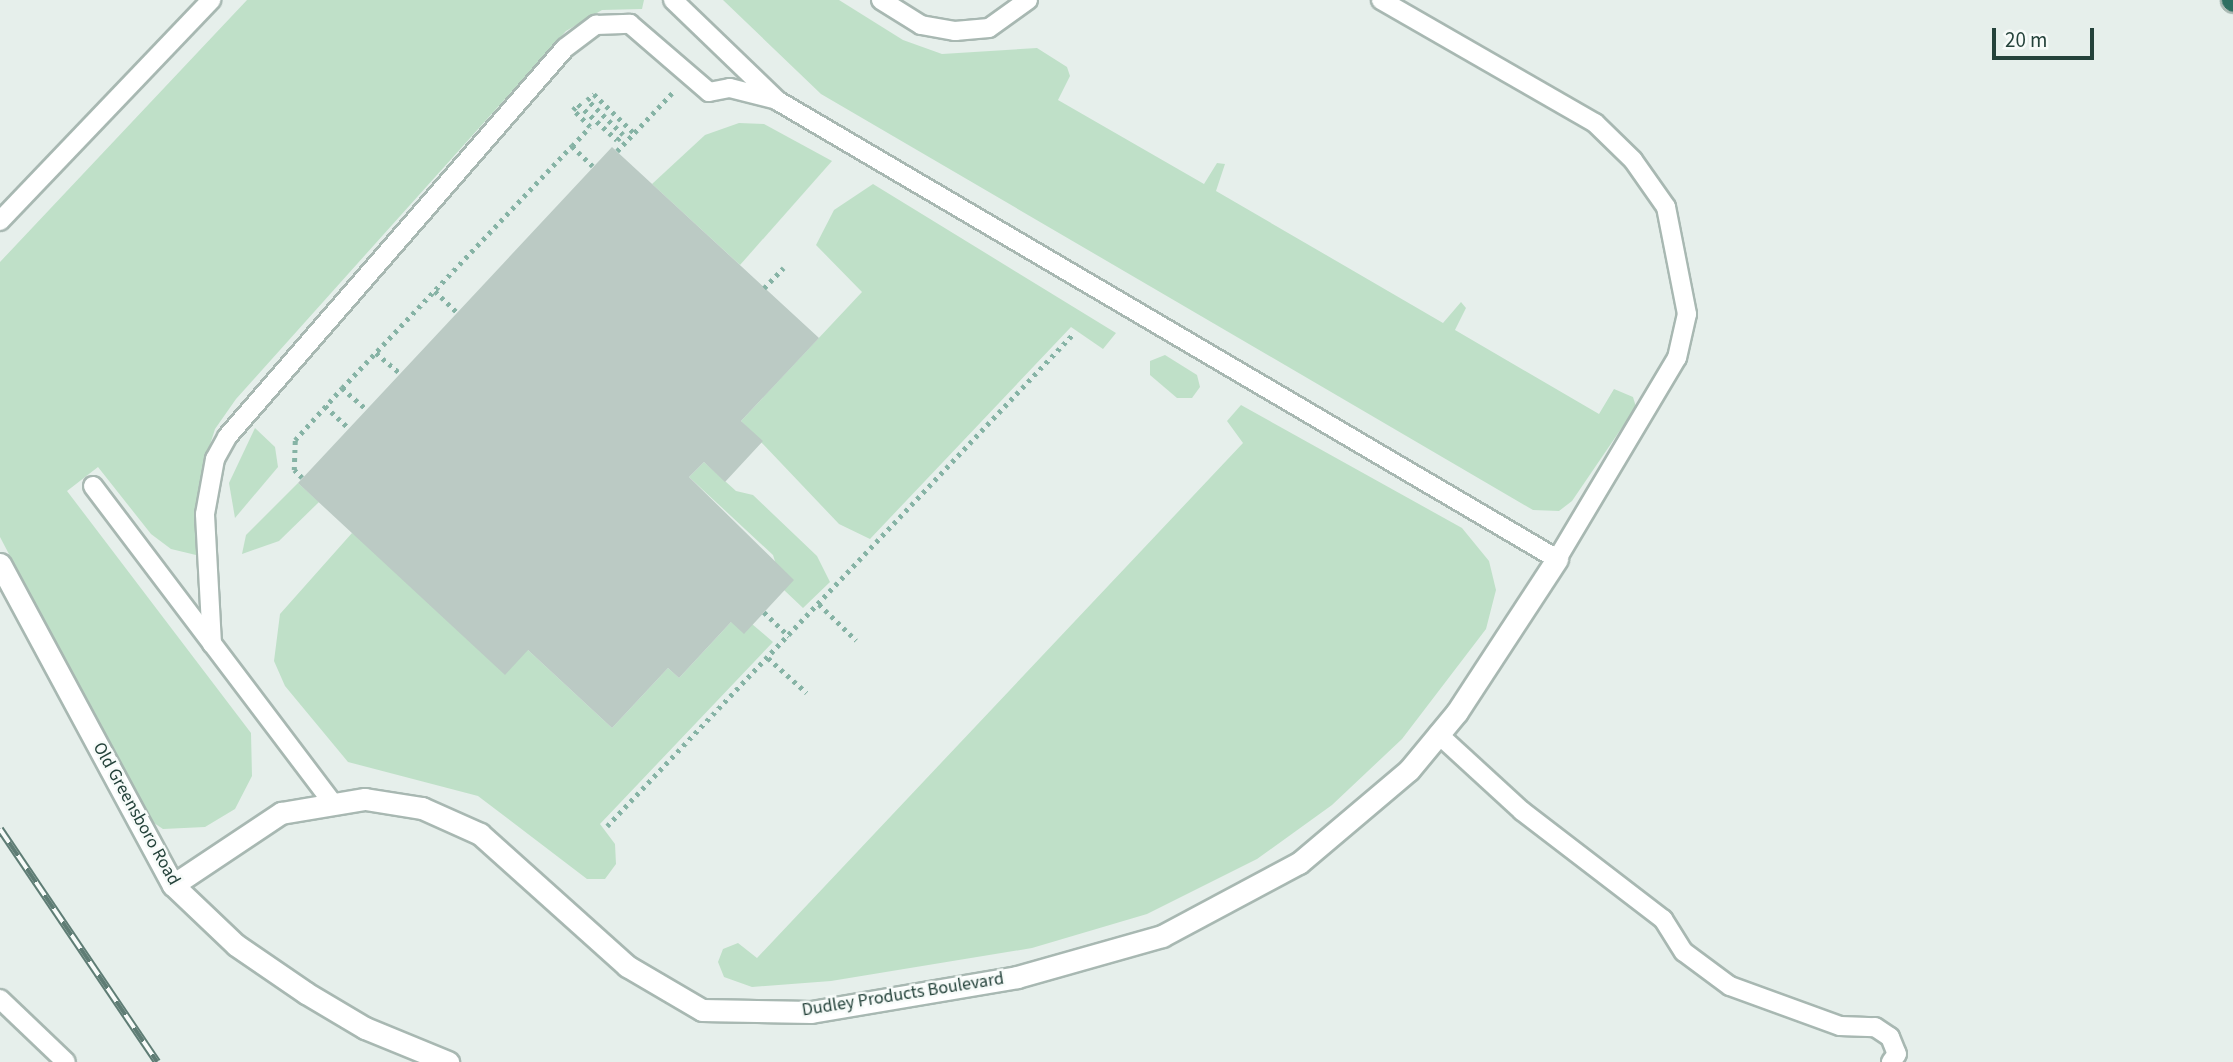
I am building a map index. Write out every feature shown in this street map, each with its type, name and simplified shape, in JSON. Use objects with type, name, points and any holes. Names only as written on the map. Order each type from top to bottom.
[{"type":"street","name":"Dudley Products Boulevard","points":[[173,885],[281,813],[332,802],[377,801],[448,818],[480,834],[627,966],[665,991],[702,1010],[765,1015],[1017,977],[1162,936],[1298,863],[1375,801],[1438,734],[1557,559]]},
{"type":"street","name":"Old Greensboro Road","points":[[0,564],[173,885],[236,945],[306,993],[365,1028],[447,1062]]},
{"type":"lane","points":[[0,221],[211,0]]},
{"type":"lane","points":[[673,0],[778,101],[1557,559],[1662,393],[1677,358],[1686,314],[1666,206],[1633,160],[1595,123],[1381,0]]},
{"type":"lane","points":[[881,0],[921,25],[955,31],[989,28],[1028,0]]},
{"type":"lane","points":[[212,644],[205,514],[215,459],[227,437],[565,47],[596,25],[630,24],[709,92],[730,88],[778,101]]},
{"type":"lane","points":[[93,486],[332,802]]},
{"type":"lane","points":[[1438,734],[1522,811],[1663,919],[1684,952],[1730,986],[1840,1026],[1875,1027],[1890,1038],[1897,1054],[1891,1062]]},
{"type":"lane","points":[[0,999],[66,1062]]},
{"type":"path","points":[[617,151],[689,74]]},
{"type":"path","points":[[302,478],[294,470],[295,440],[590,127],[573,110],[578,104],[617,140],[623,135],[587,100],[594,94],[634,133]]},
{"type":"path","points":[[572,146],[593,166]]},
{"type":"path","points":[[764,288],[783,268]]},
{"type":"path","points":[[435,291],[457,312]]},
{"type":"path","points":[[607,826],[1073,334]]},
{"type":"path","points":[[376,353],[400,373]]},
{"type":"path","points":[[342,388],[366,409]]},
{"type":"path","points":[[326,406],[349,428]]},
{"type":"path","points":[[819,604],[856,640]]},
{"type":"path","points":[[764,612],[789,636]]},
{"type":"path","points":[[768,658],[807,692]]},
{"type":"green space","points":[[247,0],[644,0],[642,9],[602,10],[566,31],[236,399],[215,429],[203,467],[196,555],[171,549],[151,534],[98,467],[67,491],[251,733],[252,776],[235,809],[205,827],[163,829],[148,819],[0,537],[0,262]]},
{"type":"green space","points":[[723,0],[839,0],[903,40],[942,54],[1037,48],[1067,67],[1070,76],[1058,100],[1204,184],[1217,163],[1225,164],[1216,191],[1443,323],[1461,302],[1466,308],[1455,330],[1599,414],[1614,389],[1633,397],[1636,407],[1572,501],[1559,511],[1533,510],[821,94]]},
{"type":"green space","points":[[739,123],[764,124],[832,161],[740,265],[652,184],[705,135]]},
{"type":"green space","points":[[873,184],[1116,333],[1103,349],[1071,327],[870,539],[839,524],[741,421],[862,292],[816,245],[834,210]]},
{"type":"green space","points":[[1165,355],[1197,375],[1200,387],[1192,398],[1177,398],[1150,375],[1150,361]]},
{"type":"green space","points":[[1241,405],[1462,528],[1489,561],[1496,590],[1486,629],[1402,739],[1332,805],[1257,859],[1147,914],[1032,948],[831,981],[752,987],[724,977],[718,962],[723,949],[738,943],[757,958],[1243,443],[1227,421]]},
{"type":"green space","points":[[255,428],[275,447],[278,467],[235,518],[229,483]]},
{"type":"green space","points":[[704,462],[736,491],[753,495],[817,556],[830,582],[803,608],[784,590],[773,555],[689,477]]},
{"type":"green space","points":[[298,483],[319,502],[279,541],[242,554],[246,535]]},
{"type":"green space","points":[[352,533],[528,650],[612,728],[668,668],[679,678],[731,622],[752,624],[773,642],[600,824],[615,844],[616,864],[605,879],[587,879],[478,796],[348,762],[285,686],[274,661],[280,614]]},
{"type":"building","points":[[612,147],[819,338],[741,421],[763,441],[725,482],[704,462],[689,477],[794,580],[744,634],[731,622],[679,678],[668,668],[612,728],[528,650],[505,675],[298,483]]},
{"type":"railway","points":[[0,829],[157,1062]]}]
